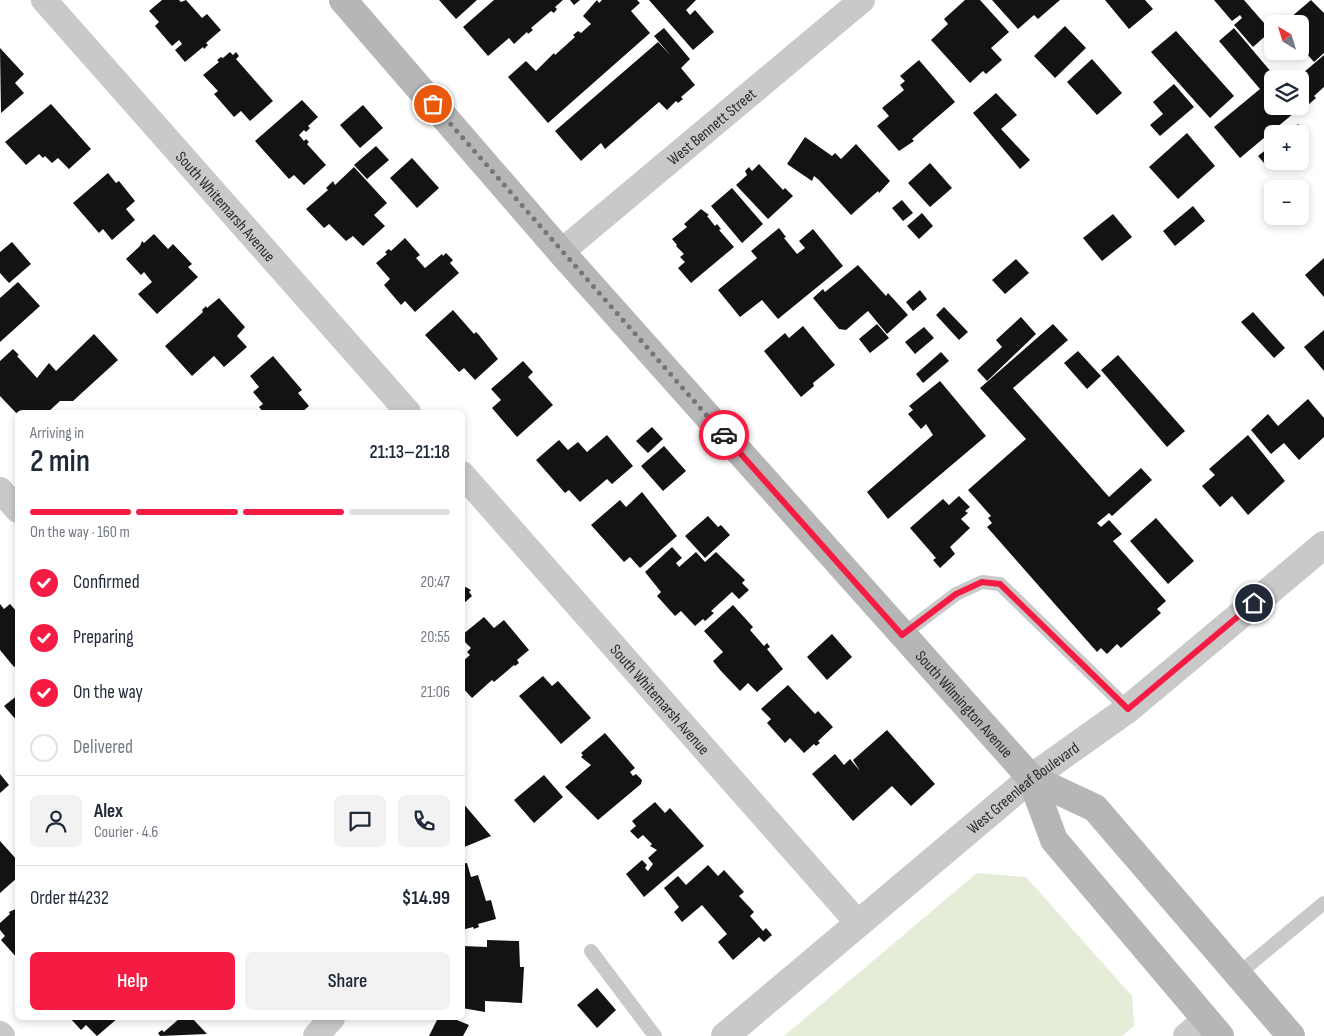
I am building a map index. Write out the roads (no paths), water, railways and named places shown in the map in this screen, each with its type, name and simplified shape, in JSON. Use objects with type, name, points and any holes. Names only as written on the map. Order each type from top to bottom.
[{"type":"main road","name":"South Wilmington Avenue","points":[[343,0],[561,252],[1031,778],[1054,840],[1204,1031]]},
{"type":"main road","name":"South Wilmington Avenue","points":[[1031,778],[1095,808],[1237,975],[1292,1036]]},
{"type":"street","name":"South Whitemarsh Avenue","points":[[44,0],[406,410]]},
{"type":"street","name":"West Bennett Street","points":[[561,252],[862,0]]},
{"type":"street","name":"South Whitemarsh Avenue","points":[[465,477],[858,922]]},
{"type":"street","points":[[0,490],[15,507]]},
{"type":"street","name":"West Greenleaf Boulevard","points":[[726,1036],[858,922],[1031,778],[1128,709],[1324,545]]},
{"type":"street","points":[[316,1036],[330,1020]]},
{"type":"lane","points":[[902,635],[956,594],[982,582],[1000,584],[1128,709]]},
{"type":"lane","points":[[1237,975],[1324,903]]},
{"type":"lane","points":[[591,951],[655,1036]]}]
